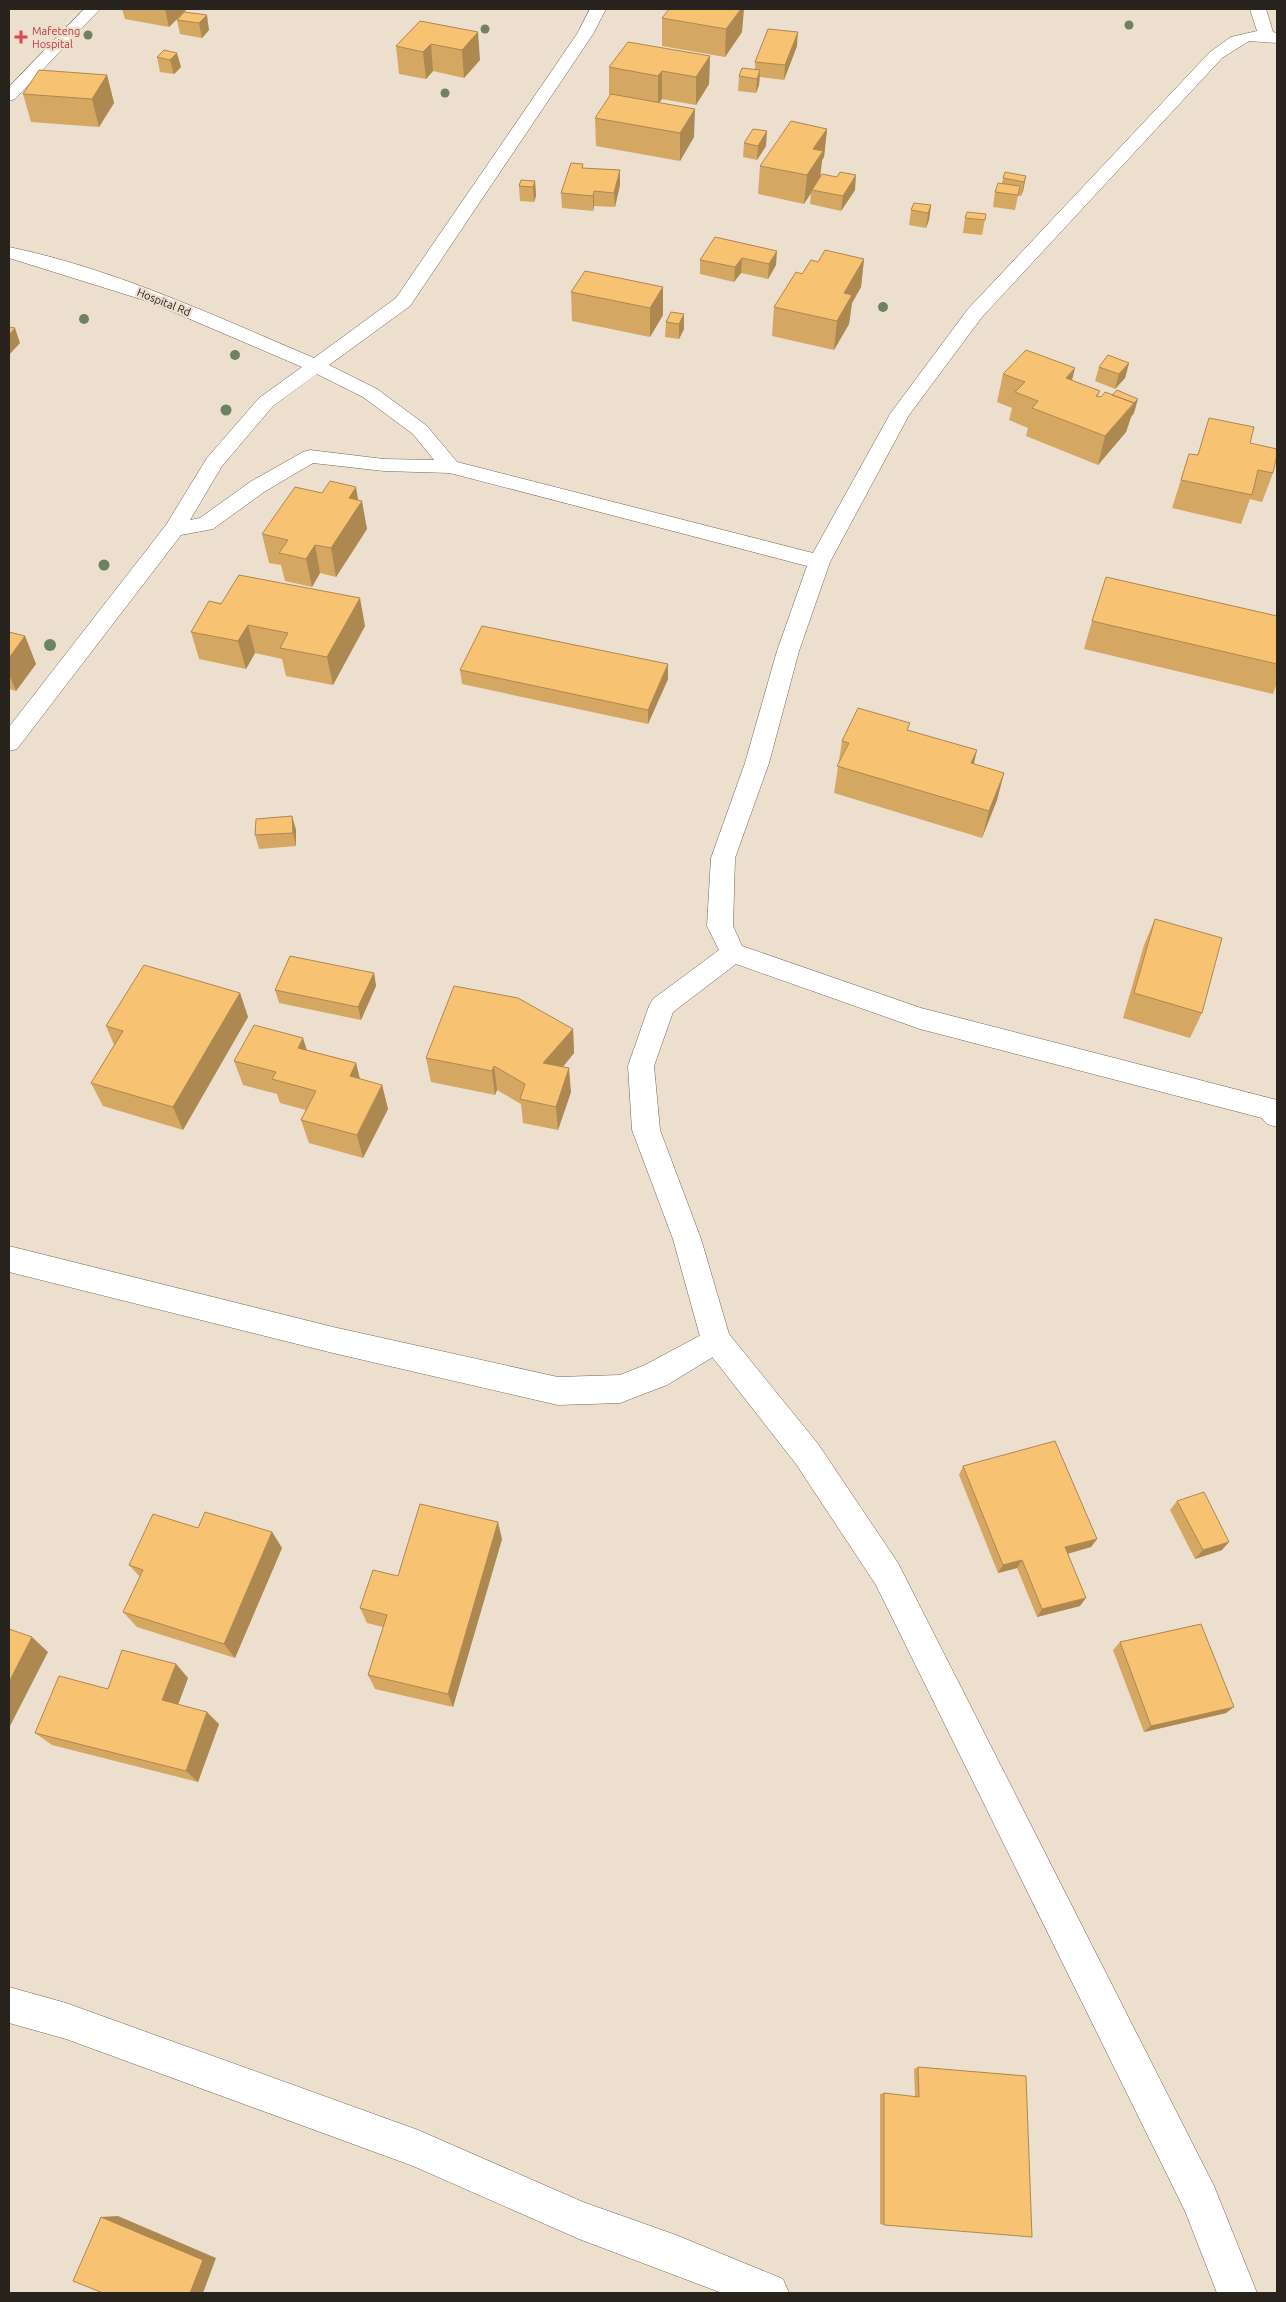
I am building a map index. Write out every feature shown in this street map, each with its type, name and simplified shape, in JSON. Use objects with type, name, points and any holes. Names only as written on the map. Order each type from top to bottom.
[{"type":"street","points":[[9,96],[92,9]]},
{"type":"street","points":[[9,743],[174,529],[214,463],[266,402],[314,365],[403,302],[474,202],[585,34],[598,9]]},
{"type":"street","points":[[1258,9],[1272,37],[1236,39],[1216,55],[975,313],[900,414],[819,562],[788,651],[758,763],[723,858],[720,926],[733,952],[920,1018],[1270,1109],[1277,1116]]},
{"type":"street","name":"Hospital Rd","points":[[9,252],[95,277],[157,298],[314,365],[370,393],[420,430],[450,467]]},
{"type":"street","points":[[174,529],[206,524],[257,487],[310,456],[384,464],[450,467],[819,562]]},
{"type":"street","points":[[733,952],[662,1006],[641,1066],[646,1130],[687,1239],[716,1340],[807,1454],[887,1574],[1200,2200],[1237,2293]]},
{"type":"street","points":[[9,1259],[333,1340],[558,1391],[620,1389],[656,1375],[716,1340]]},
{"type":"street","points":[[9,2004],[66,2021],[418,2149],[579,2220],[676,2255],[769,2293]]},
{"type":"building","points":[[669,9],[741,9],[726,29],[662,18]]},
{"type":"building","points":[[184,12],[207,15],[199,23],[177,20]]},
{"type":"building","points":[[420,21],[478,32],[462,50],[431,44],[423,52],[396,46]]},
{"type":"building","points":[[768,29],[798,32],[785,65],[755,62]]},
{"type":"building","points":[[628,42],[710,56],[696,77],[662,71],[658,76],[609,67]]},
{"type":"building","points":[[164,50],[177,53],[170,60],[157,57]]},
{"type":"building","points":[[742,68],[760,70],[757,79],[739,76]]},
{"type":"building","points":[[39,70],[107,75],[92,99],[23,94]]},
{"type":"building","points":[[611,94],[695,109],[680,133],[595,118]]},
{"type":"building","points":[[791,121],[827,129],[813,149],[823,151],[807,175],[760,166]]},
{"type":"building","points":[[753,129],[767,131],[758,146],[744,143]]},
{"type":"building","points":[[571,163],[583,164],[582,168],[620,170],[614,193],[594,191],[593,196],[561,193]]},
{"type":"building","points":[[840,172],[856,175],[843,196],[812,190],[822,174],[837,177]]},
{"type":"building","points":[[1005,172],[1026,176],[1024,182],[1003,178]]},
{"type":"building","points":[[521,180],[535,181],[533,187],[519,186]]},
{"type":"building","points":[[998,183],[1020,186],[1018,195],[995,192]]},
{"type":"building","points":[[914,203],[931,205],[928,213],[911,210]]},
{"type":"building","points":[[967,212],[986,214],[985,220],[965,218]]},
{"type":"building","points":[[715,237],[777,251],[769,264],[742,258],[735,267],[700,260]]},
{"type":"building","points":[[825,250],[864,259],[844,293],[852,295],[837,321],[774,307],[796,272],[802,274],[811,260],[818,262]]},
{"type":"building","points":[[585,271],[663,287],[650,308],[571,292]]},
{"type":"building","points":[[671,312],[684,314],[679,324],[666,322]]},
{"type":"building","points":[[9,327],[15,328],[9,335]]},
{"type":"building","points":[[1026,350],[1075,368],[1066,378],[1100,391],[1096,396],[1101,397],[1105,392],[1134,403],[1105,436],[1032,408],[1038,401],[1015,392],[1025,382],[1003,374]]},
{"type":"building","points":[[1108,355],[1129,363],[1119,374],[1099,367]]},
{"type":"building","points":[[1117,390],[1138,399],[1134,403],[1112,395]]},
{"type":"building","points":[[1209,418],[1254,427],[1250,443],[1277,449],[1273,473],[1258,470],[1252,495],[1181,480],[1189,454],[1198,455]]},
{"type":"building","points":[[330,481],[356,487],[349,498],[362,501],[331,548],[315,545],[306,559],[279,553],[288,540],[262,534],[295,487],[322,493]]},
{"type":"building","points":[[239,575],[360,598],[327,657],[280,648],[288,633],[248,625],[238,641],[191,632],[209,601],[221,604]]},
{"type":"building","points":[[1106,577],[1277,616],[1277,664],[1092,621]]},
{"type":"building","points":[[482,626],[668,664],[648,710],[460,670]]},
{"type":"building","points":[[9,632],[25,636],[9,658]]},
{"type":"building","points":[[858,708],[910,723],[907,730],[977,750],[971,763],[1004,773],[989,811],[837,766],[849,743],[842,741]]},
{"type":"building","points":[[292,816],[293,833],[255,835],[256,819]]},
{"type":"building","points":[[1155,919],[1222,938],[1202,1013],[1134,993]]},
{"type":"building","points":[[290,956],[374,973],[358,1007],[275,990]]},
{"type":"building","points":[[144,965],[240,993],[173,1107],[91,1083],[123,1031],[106,1026]]},
{"type":"building","points":[[454,986],[518,998],[573,1029],[543,1063],[569,1068],[556,1107],[520,1099],[525,1084],[494,1066],[492,1071],[426,1058]]},
{"type":"building","points":[[254,1025],[303,1038],[298,1048],[356,1063],[350,1076],[382,1085],[357,1135],[301,1120],[316,1091],[272,1079],[276,1072],[234,1061]]},
{"type":"building","points":[[1055,1441],[1097,1539],[1065,1547],[1086,1598],[1042,1609],[1022,1560],[1003,1565],[963,1466]]},
{"type":"building","points":[[1204,1492],[1229,1542],[1203,1550],[1177,1501]]},
{"type":"building","points":[[420,1504],[498,1522],[448,1694],[368,1675],[387,1615],[360,1608],[373,1570],[398,1576]]},
{"type":"building","points":[[205,1512],[272,1532],[224,1644],[123,1612],[143,1570],[129,1565],[153,1514],[198,1528]]},
{"type":"building","points":[[1201,1624],[1234,1707],[1151,1726],[1120,1642]]},
{"type":"building","points":[[9,1629],[32,1637],[9,1682]]},
{"type":"building","points":[[122,1650],[176,1664],[162,1700],[207,1712],[186,1771],[35,1733],[59,1676],[108,1689]]},
{"type":"building","points":[[918,2067],[1026,2076],[1032,2237],[884,2225],[884,2093],[919,2097]]},
{"type":"building","points":[[101,2217],[203,2260],[190,2293],[103,2293],[73,2281]]},
{"type":"place","name":"Mafeteng Hospital","points":[[21,37]]}]
